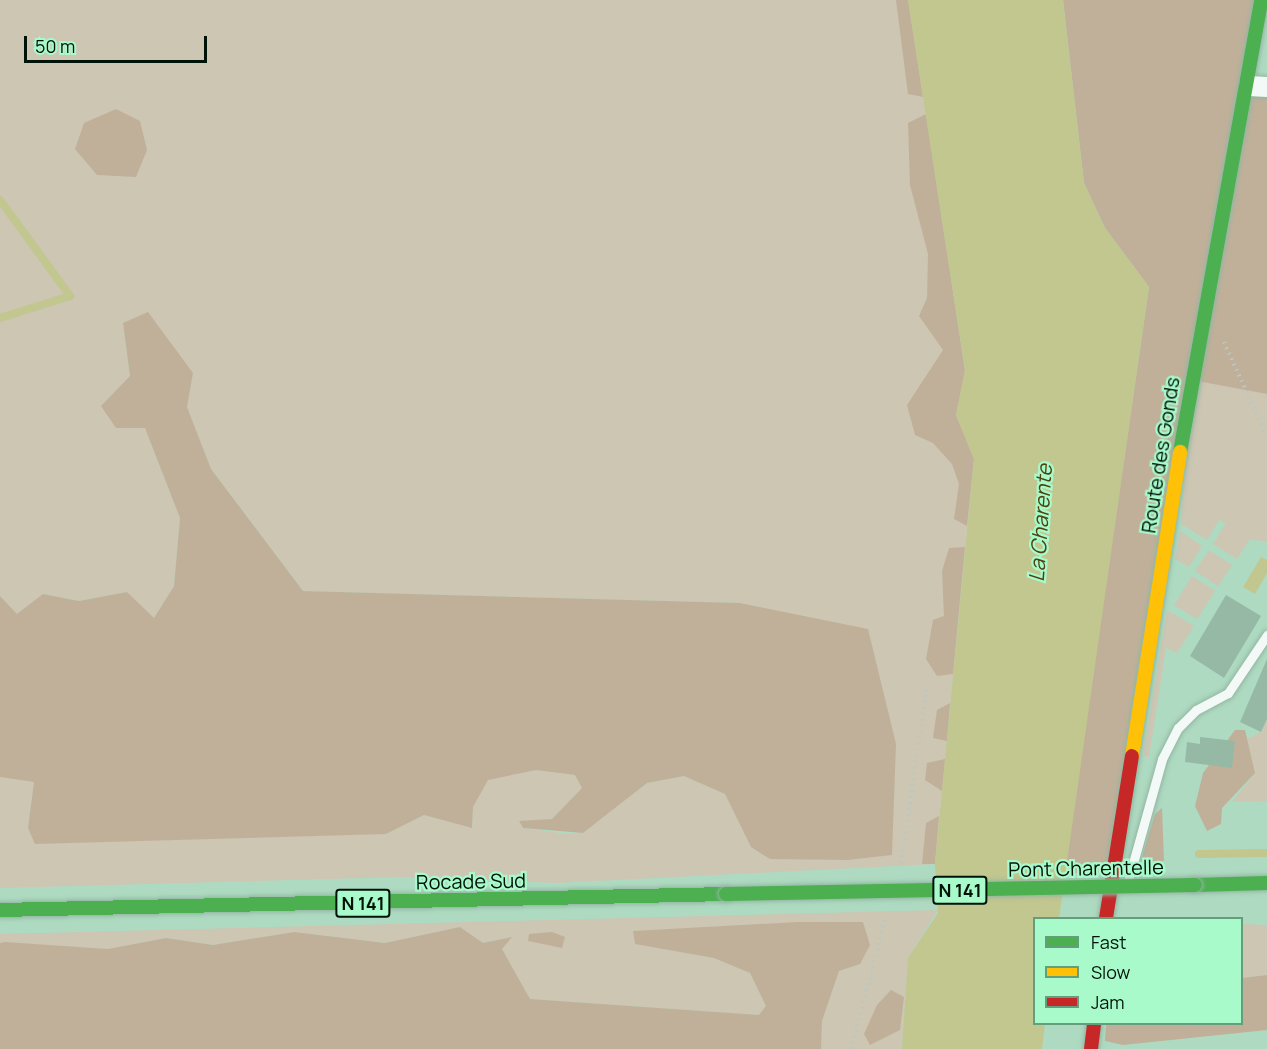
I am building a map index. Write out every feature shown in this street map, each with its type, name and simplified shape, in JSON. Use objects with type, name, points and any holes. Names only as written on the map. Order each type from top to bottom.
[{"type":"main road","name":"Route des Gonds","points":[[1106,917],[1191,379],[1258,86],[1262,40],[1261,0]]},
{"type":"main road","name":"Pont Charentelle","points":[[726,894],[1267,883]]},
{"type":"main road","name":"Rocade Sud","points":[[0,910],[726,894]]},
{"type":"main road","points":[[1091,1049],[1094,1025]]},
{"type":"lane","points":[[1124,896],[1162,759],[1178,728],[1196,710],[1228,693],[1267,635]]},
{"type":"path","points":[[1205,318],[1225,342],[1267,437]]},
{"type":"shaded area","points":[[0,0],[908,0],[965,371],[974,459],[935,864],[557,883],[401,877],[0,888],[0,777],[34,782],[28,828],[386,834],[424,815],[472,828],[473,807],[488,779],[536,770],[575,775],[582,788],[552,819],[519,822],[523,828],[567,834],[583,833],[647,783],[684,776],[725,794],[751,847],[770,858],[848,860],[892,855],[740,603],[303,591],[211,469],[187,407],[193,373],[123,323],[130,376],[116,428],[145,428],[180,518],[174,586],[154,619],[127,592],[79,601],[44,594],[17,614],[0,596]]},
{"type":"shaded area","points":[[896,0],[908,0],[923,97],[908,94]]},
{"type":"shaded area","points":[[1063,0],[1260,0],[1249,86],[1267,87],[1267,394],[1192,380],[1112,871],[1064,874],[1149,287],[1105,228],[1084,183]]},
{"type":"shaded area","points":[[116,109],[140,121],[147,150],[136,177],[97,175],[75,149],[84,123]]},
{"type":"shaded area","points":[[926,114],[965,371],[956,415],[974,459],[967,526],[954,519],[959,484],[952,464],[933,443],[915,435],[907,405],[943,350],[919,316],[927,298],[928,254],[910,185],[908,123]]},
{"type":"shaded area","points":[[148,312],[193,373],[187,407],[211,469],[303,591],[740,603],[868,629],[896,744],[892,855],[848,860],[770,859],[751,847],[725,794],[684,776],[647,783],[583,833],[523,828],[519,821],[552,819],[582,788],[575,775],[536,770],[488,780],[473,807],[472,828],[424,815],[386,834],[35,844],[28,828],[34,782],[0,777],[0,596],[17,614],[43,594],[79,601],[127,592],[154,618],[174,586],[180,518],[145,428],[116,428],[101,406],[130,376],[123,323]]},
{"type":"shaded area","points":[[1191,379],[1267,394],[1267,542],[1250,539],[1237,559],[1213,544],[1226,523],[1219,520],[1207,540],[1181,524]]},
{"type":"shaded area","points":[[1180,531],[1202,546],[1189,567],[1175,559]]},
{"type":"shaded area","points":[[965,547],[953,674],[937,676],[926,659],[933,620],[944,616],[942,571],[949,548]]},
{"type":"shaded area","points":[[1209,550],[1232,565],[1218,586],[1195,571]]},
{"type":"shaded area","points":[[1192,576],[1215,591],[1197,619],[1174,605]]},
{"type":"shaded area","points":[[1167,610],[1194,626],[1177,653],[1166,648],[1149,757],[1143,756]]},
{"type":"shaded area","points":[[950,703],[947,741],[933,738],[937,710]]},
{"type":"shaded area","points":[[1267,719],[1267,801],[1232,802],[1255,773],[1247,739],[1261,732]]},
{"type":"shaded area","points":[[1235,730],[1245,730],[1255,773],[1222,808],[1221,824],[1207,831],[1195,806],[1203,773]]},
{"type":"shaded area","points":[[945,759],[942,791],[925,780],[927,763]]},
{"type":"shaded area","points":[[1162,808],[1164,861],[1141,861],[1155,814]]},
{"type":"shaded area","points":[[939,816],[935,864],[922,864],[926,823]]},
{"type":"shaded area","points":[[938,910],[908,958],[902,1049],[821,1049],[822,1021],[839,971],[860,964],[635,944],[714,958],[750,973],[766,1006],[759,1015],[530,999],[502,949],[511,937],[483,943],[460,927],[385,943],[294,932],[213,945],[166,938],[109,949],[0,943],[0,934]]},
{"type":"shaded area","points":[[797,922],[863,922],[870,945],[860,964],[839,971],[822,1021],[821,1049],[0,1049],[0,943],[5,942],[108,949],[166,938],[213,945],[294,932],[385,943],[460,927],[483,943],[512,937],[502,949],[530,999],[759,1015],[766,1006],[750,973],[714,958],[635,944],[633,931]]},
{"type":"shaded area","points":[[1243,924],[1267,925],[1267,975],[1243,978]]},
{"type":"shaded area","points":[[552,932],[565,937],[562,948],[528,941],[529,934]]},
{"type":"shaded area","points":[[1267,975],[1267,1030],[1123,1045],[1105,1041],[1106,1025],[1243,1025],[1243,978]]},
{"type":"shaded area","points":[[891,990],[904,997],[900,1030],[870,1045],[864,1034],[877,1005]]},
{"type":"water","name":"La Charente","points":[[908,0],[1063,0],[1084,183],[1105,228],[1149,287],[1059,917],[1033,917],[1033,1025],[1045,1025],[1042,1049],[902,1049],[908,958],[938,913],[935,864],[974,459],[956,415],[965,370]]},
{"type":"water","points":[[1261,557],[1267,560],[1267,573],[1255,594],[1243,587]]},
{"type":"building","points":[[1226,595],[1261,616],[1224,678],[1190,656]]},
{"type":"building","points":[[1267,659],[1267,719],[1261,732],[1240,722]]},
{"type":"building","points":[[1200,737],[1235,741],[1232,768],[1185,762],[1187,742],[1200,744]]},
{"type":"waterway","points":[[0,200],[70,296],[0,318]]},
{"type":"waterway","points":[[1199,854],[1267,853]]},
{"type":"traffic: fast","points":[[1180,452],[1261,0]]},
{"type":"traffic: fast","points":[[1195,885],[1267,883]]},
{"type":"traffic: fast","points":[[726,894],[1195,885]]},
{"type":"traffic: fast","points":[[0,910],[726,894]]},
{"type":"traffic: slow","points":[[1132,756],[1180,452]]},
{"type":"traffic: jam","points":[[1106,917],[1132,756]]},
{"type":"traffic: jam","points":[[1091,1049],[1094,1025]]}]
